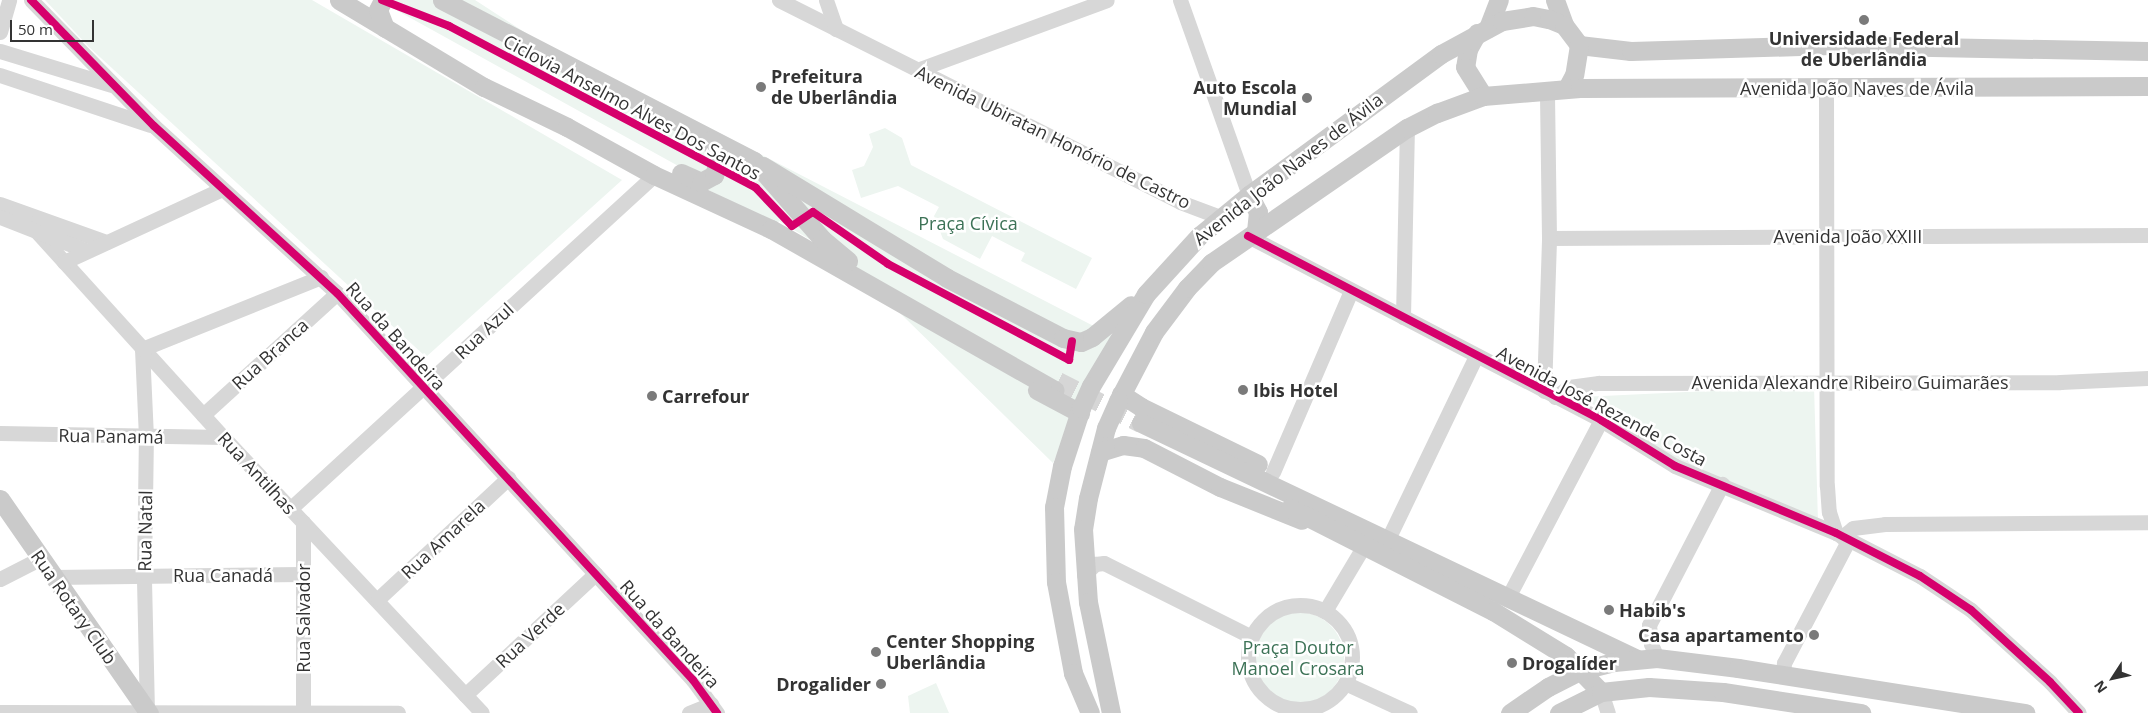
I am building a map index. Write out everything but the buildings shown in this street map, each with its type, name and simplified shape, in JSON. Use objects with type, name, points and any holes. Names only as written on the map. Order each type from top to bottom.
[{"type":"main road","points":[[339,0],[484,87],[567,127],[654,175],[713,200],[837,265],[1056,386],[850,263],[822,239],[754,161]]},
{"type":"main road","points":[[383,0],[378,10],[384,28]]},
{"type":"main road","points":[[442,0],[754,161],[947,278],[1063,338],[1081,342],[1092,337],[1146,294]]},
{"type":"main road","points":[[1498,0],[1482,30],[1468,49],[1465,67],[1483,96],[1566,88],[1574,75],[1579,45],[1564,25],[1555,0]]},
{"type":"main road","points":[[1482,30],[1515,17],[1530,8],[1564,25]]},
{"type":"main road","name":"Avenida João Naves de Ávila","points":[[1090,713],[1073,673],[1056,582],[1054,507],[1062,466],[1080,411],[1091,386],[1146,294],[1174,260],[1220,217],[1405,80],[1482,30]]},
{"type":"main road","points":[[1579,45],[1631,51],[1831,45],[2148,51]]},
{"type":"main road","name":"Avenida João Naves de Ávila","points":[[1566,88],[1826,90],[2148,86]]},
{"type":"main road","name":"Avenida João Naves de Ávila","points":[[1111,713],[1100,668],[1084,574],[1083,529],[1106,428],[1154,332],[1187,288],[1211,263],[1407,128],[1437,113],[1483,96]]},
{"type":"main road","points":[[567,127],[599,133],[701,182],[708,180],[717,168],[717,154],[711,140]]},
{"type":"main road","points":[[1249,195],[1258,212],[1252,234]]},
{"type":"main road","points":[[713,200],[817,267],[1080,411]]},
{"type":"main road","points":[[1120,398],[1273,472],[1359,536]]},
{"type":"main road","points":[[1139,427],[1359,536],[1492,611],[1566,656],[1582,670],[1606,704]]},
{"type":"main road","points":[[1100,452],[1123,446],[1144,448],[1220,487],[1359,536],[1388,538],[1507,599],[1638,659]]},
{"type":"main road","name":"Rua Rotary Club","points":[[0,499],[39,559],[148,712]]},
{"type":"main road","points":[[1510,713],[1548,687],[1582,670],[1638,659],[1657,658],[2026,713]]},
{"type":"main road","name":"Avenida João Naves de Ávila","points":[[1100,668],[1121,713]]},
{"type":"main road","name":"Avenida João Naves de Ávila","points":[[1073,673],[1071,687],[1077,713]]},
{"type":"main road","points":[[1559,713],[1606,704],[1664,687],[1766,708],[1861,713]]},
{"type":"street","points":[[0,32],[9,0]]},
{"type":"street","name":"Rua da Bandeira","points":[[31,0],[114,86],[220,190],[338,293],[422,387],[693,680],[714,708]]},
{"type":"street","name":"Avenida Ubiratan Honório de Castro","points":[[779,0],[1180,202],[1220,217]]},
{"type":"street","points":[[826,0],[836,29]]},
{"type":"street","points":[[917,70],[1106,0]]},
{"type":"street","points":[[1180,0],[1249,195]]},
{"type":"street","points":[[0,51],[114,86]]},
{"type":"street","points":[[0,75],[154,126]]},
{"type":"street","points":[[1547,90],[1549,394]]},
{"type":"street","points":[[1826,90],[1827,486],[1830,519],[1842,537]]},
{"type":"street","points":[[1403,317],[1407,128]]},
{"type":"street","name":"Rua Azul","points":[[291,508],[654,175]]},
{"type":"street","points":[[64,262],[220,190]]},
{"type":"street","points":[[0,204],[106,242]]},
{"type":"street","name":"Rua Antilhas","points":[[18,211],[203,415],[378,599],[482,713]]},
{"type":"street","points":[[0,217],[87,251]]},
{"type":"street","name":"Avenida José Rezende Costa","points":[[1252,234],[1351,291],[1600,420],[1675,466],[1722,484],[1842,537],[1920,576],[1971,610],[2044,676],[2079,713]]},
{"type":"street","name":"Avenida João XXIII","points":[[1549,238],[1827,235],[2148,235]]},
{"type":"street","points":[[142,349],[321,277]]},
{"type":"street","points":[[1273,472],[1351,291]]},
{"type":"street","name":"Rua Branca","points":[[203,415],[338,293]]},
{"type":"street","name":"Rua Natal","points":[[142,349],[146,437],[144,575],[148,712]]},
{"type":"street","points":[[1388,538],[1476,356]]},
{"type":"street","name":"Avenida Alexandre Ribeiro Guimarães","points":[[1549,394],[1592,384],[1828,381],[2060,382],[2148,378]]},
{"type":"street","points":[[1507,599],[1600,420]]},
{"type":"street","name":"Rua Panamá","points":[[0,433],[146,437],[223,436]]},
{"type":"street","name":"Rua Amarela","points":[[378,599],[508,478]]},
{"type":"street","points":[[1657,658],[1651,644],[1649,625],[1722,484]]},
{"type":"street","name":"Rua Salvador","points":[[303,522],[303,712]]},
{"type":"street","points":[[1782,676],[1784,663],[1842,537],[1853,528],[1885,524],[2148,522]]},
{"type":"street","points":[[1325,611],[1359,536]]},
{"type":"street","points":[[0,580],[39,559]]},
{"type":"street","points":[[1084,574],[1095,564],[1104,563],[1252,637]]},
{"type":"street","name":"Rua Canadá","points":[[52,577],[303,574]]},
{"type":"street","name":"Rua Verde","points":[[465,695],[595,574]]},
{"type":"street","points":[[1292,605],[1312,606],[1325,611],[1335,618],[1349,638],[1352,663],[1347,684],[1318,707],[1296,710],[1275,709],[1252,681],[1247,663],[1252,637],[1257,626],[1272,612],[1292,605]]},
{"type":"street","points":[[1347,684],[1410,713]]},
{"type":"street","points":[[465,695],[465,713]]},
{"type":"street","points":[[689,713],[714,708]]},
{"type":"street","points":[[0,712],[398,713]]},
{"type":"green space","points":[[45,0],[312,0],[622,180],[426,357],[89,47]]},
{"type":"green space","points":[[378,0],[475,0],[529,35],[1113,336],[1053,463],[849,263],[779,221],[776,226],[697,184],[700,178]]},
{"type":"green space","name":"Praça Cívica","points":[[885,128],[902,138],[911,165],[1092,258],[1076,289],[1021,261],[1025,253],[992,236],[980,259],[943,239],[934,216],[939,207],[898,186],[861,198],[852,170],[864,166],[873,147],[869,134]]},
{"type":"green space","points":[[1814,386],[1818,522],[1675,459],[1582,397]]},
{"type":"green space","name":"Praça Doutor Manoel Crosara","points":[[1298,612],[1315,616],[1330,626],[1340,641],[1344,658],[1340,675],[1330,690],[1315,700],[1298,704],[1281,700],[1266,690],[1256,675],[1252,658],[1256,641],[1266,626],[1281,616]]},
{"type":"green space","points":[[936,683],[949,713],[910,713],[908,696]]},
{"type":"tunnel","points":[[1058,381],[1141,423]]},
{"type":"cycle path","points":[[31,0],[154,126],[337,293],[693,680],[717,713]]},
{"type":"cycle path","name":"Ciclovia Anselmo Alves Dos Santos","points":[[382,0],[449,26],[756,188],[792,226],[813,212],[888,264],[1069,360],[1072,341]]},
{"type":"cycle path","points":[[1248,236],[1601,420],[1675,466],[1836,533],[1920,576],[1971,610],[2050,682],[2079,713]]},
{"type":"place","name":"Universidade Federal de Uberlândia","points":[[1864,20]]},
{"type":"place","name":"Prefeitura de Uberlândia","points":[[761,87]]},
{"type":"place","name":"Auto Escola Mundial","points":[[1307,98]]},
{"type":"place","name":"Ibis Hotel","points":[[1243,390]]},
{"type":"place","name":"Carrefour","points":[[652,396]]},
{"type":"place","name":"Habib's","points":[[1609,610]]},
{"type":"place","name":"Casa apartamento","points":[[1814,635]]},
{"type":"place","name":"Center Shopping Uberlândia","points":[[876,652]]},
{"type":"place","name":"Drogalíder","points":[[1512,663]]},
{"type":"place","name":"Drogalider","points":[[881,684]]}]
